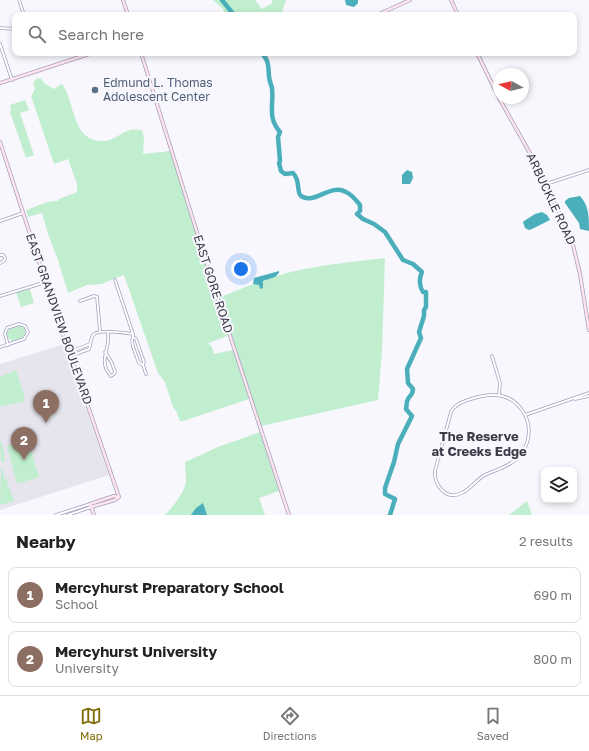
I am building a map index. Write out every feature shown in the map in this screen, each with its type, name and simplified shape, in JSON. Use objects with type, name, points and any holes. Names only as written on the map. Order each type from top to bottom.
[{"type":"street","points":[[19,0],[23,12]]},
{"type":"street","points":[[123,0],[127,12]]},
{"type":"street","points":[[384,12],[410,0]]},
{"type":"street","points":[[451,0],[457,12]]},
{"type":"street","points":[[0,28],[12,29]]},
{"type":"street","points":[[0,44],[12,80]]},
{"type":"street","points":[[0,83],[83,56]]},
{"type":"street","name":"EAST GORE ROAD","points":[[142,56],[217,297],[289,515]]},
{"type":"street","name":"ARBUCKLE ROAD","points":[[478,56],[493,86]]},
{"type":"street","name":"ARBUCKLE ROAD","points":[[502,104],[546,184],[574,245],[589,330]]},
{"type":"street","name":"EAST GRANDVIEW BOULEVARD","points":[[0,142],[118,497]]},
{"type":"street","points":[[546,184],[589,170]]},
{"type":"street","points":[[0,221],[23,213]]},
{"type":"street","points":[[0,255],[3,255],[5,258],[4,261],[0,263]]},
{"type":"street","points":[[115,280],[133,336],[136,339],[144,362],[143,365],[146,374]]},
{"type":"street","points":[[0,296],[46,282]]},
{"type":"street","points":[[80,301],[94,296],[97,297],[100,332]]},
{"type":"street","points":[[0,347],[25,338],[28,332],[25,326],[19,324],[8,328],[5,335],[8,344]]},
{"type":"street","points":[[71,356],[88,350],[94,335],[100,332],[133,336]]},
{"type":"street","points":[[105,352],[114,370],[114,374],[112,375],[109,374],[104,362],[104,355],[105,352],[108,344],[108,332]]},
{"type":"street","points":[[133,336],[132,340],[134,351],[139,363],[143,365]]},
{"type":"street","points":[[70,352],[89,346],[91,343]]},
{"type":"street","points":[[492,356],[500,383],[499,395]]},
{"type":"street","points":[[525,415],[589,393]]},
{"type":"street","points":[[485,395],[499,395],[514,402],[520,407],[525,415],[528,424],[528,440],[524,450],[515,461],[482,477],[460,494],[451,495],[442,491],[436,484],[435,471],[452,411],[455,406],[485,395]]},
{"type":"street","points":[[575,398],[589,396]]},
{"type":"street","points":[[56,515],[114,496],[118,497]]},
{"type":"street","points":[[68,515],[115,500],[118,497]]},
{"type":"street","points":[[90,504],[94,515]]},
{"type":"shaded area","points":[[64,344],[109,475],[0,510],[0,364]]},
{"type":"green space","points":[[213,0],[255,0],[262,9],[272,3],[272,0],[286,0],[282,12],[224,12],[223,9]]},
{"type":"green space","points":[[41,78],[44,83],[54,89],[62,84],[80,129],[86,136],[94,140],[105,141],[130,130],[142,130],[144,138],[143,154],[170,151],[228,336],[208,343],[212,347],[214,354],[233,350],[249,399],[180,421],[173,407],[165,382],[158,373],[124,275],[101,284],[87,285],[68,293],[42,213],[28,217],[26,210],[46,203],[58,201],[59,199],[77,192],[77,184],[68,159],[54,164],[31,96],[35,89],[33,83],[36,79]]},
{"type":"green space","points":[[25,100],[29,110],[20,113],[34,155],[26,158],[10,112],[10,105]]},
{"type":"green space","points":[[385,258],[382,351],[378,400],[261,426],[218,298],[253,284],[260,285],[268,279],[282,274],[318,267]]},
{"type":"green space","points":[[30,289],[34,303],[21,307],[16,292]]},
{"type":"green space","points":[[15,326],[25,328],[26,334],[22,338],[12,341],[6,334],[9,329]]},
{"type":"green space","points":[[16,370],[25,399],[23,402],[0,407],[0,377]]},
{"type":"green space","points":[[260,432],[279,491],[259,498],[265,515],[165,515],[178,500],[185,486],[185,462],[218,447]]},
{"type":"green space","points":[[28,440],[39,477],[17,484],[7,446]]},
{"type":"green space","points":[[0,441],[2,443],[5,461],[1,462]]},
{"type":"green space","points":[[1,468],[4,479],[6,478],[14,501],[0,505]]},
{"type":"green space","points":[[527,501],[532,515],[509,515]]},
{"type":"water","points":[[345,0],[358,0],[358,3],[354,7],[346,5]]},
{"type":"water","points":[[407,170],[412,172],[413,178],[410,184],[402,184],[402,175]]},
{"type":"water","points":[[580,196],[588,212],[589,231],[580,229],[579,223],[565,203],[565,201],[569,198]]},
{"type":"water","points":[[542,212],[547,215],[550,220],[529,230],[525,228],[524,221],[535,214]]},
{"type":"water","points":[[238,259],[244,259],[248,262],[248,265],[238,267],[236,261]]},
{"type":"water","points":[[279,271],[275,277],[263,281],[263,288],[260,289],[259,285],[253,284],[254,278]]},
{"type":"water","points":[[203,503],[207,515],[191,515],[196,508]]},
{"type":"waterway","points":[[222,0],[232,12]]},
{"type":"waterway","points":[[264,56],[268,63],[269,79],[272,88],[272,116],[280,132],[278,137],[279,163],[281,171],[285,174],[293,173],[297,179],[301,196],[306,198],[312,198],[334,190],[340,190],[350,194],[360,205],[360,211],[357,214],[385,232],[403,260],[413,264],[422,272],[420,285],[423,292],[426,292],[426,307],[419,332],[421,338],[407,369],[408,383],[413,391],[407,400],[406,409],[412,416],[398,444],[394,462],[385,488],[385,494],[395,499],[390,515]]},
{"type":"place","name":"Edmund L. Thomas Adolescent Center","points":[[95,90]]},
{"type":"place","name":"Mercyhurst Preparatory School","points":[[46,423]]},
{"type":"place","name":"Mercyhurst University","points":[[24,460]]},
{"type":"district","name":"The Reserve at Creeks Edge","points":[[479,444]]}]
